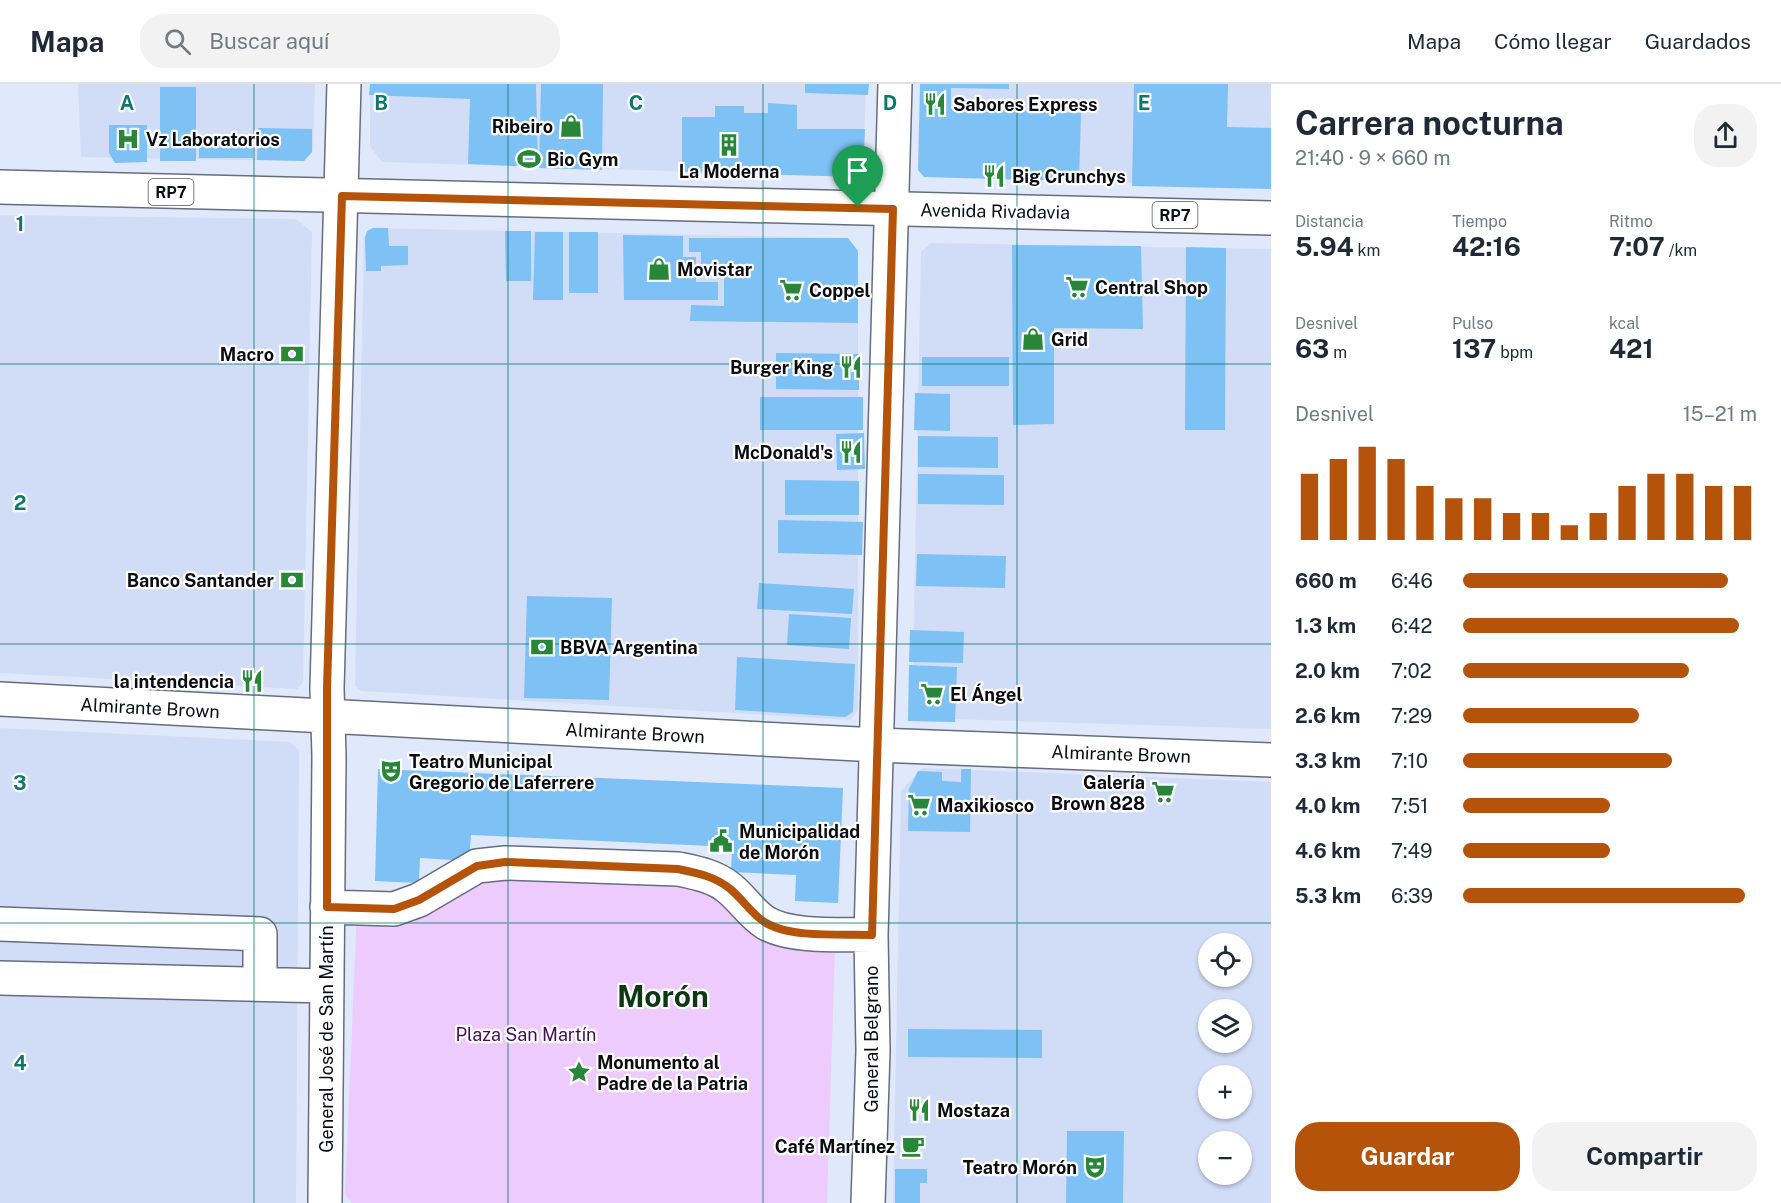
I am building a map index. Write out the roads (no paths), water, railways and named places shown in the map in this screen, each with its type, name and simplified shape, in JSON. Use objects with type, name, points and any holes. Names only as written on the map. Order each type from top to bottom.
[{"type":"street","name":"General José de San Martín","points":[[325,1203],[328,717],[344,84]]},
{"type":"street","name":"General Belgrano","points":[[868,1203],[873,1051],[872,935],[895,84]]},
{"type":"street","name":"Avenida Rivadavia","points":[[0,188],[1271,218]]},
{"type":"street","name":"Almirante Brown","points":[[0,699],[877,745],[1271,760]]},
{"type":"street","points":[[327,907],[394,909],[419,900],[477,866],[505,862],[678,869],[705,874],[730,889],[748,909],[768,924],[793,931],[872,935]]},
{"type":"street","points":[[0,924],[260,933],[260,982]]},
{"type":"street","points":[[0,978],[260,982],[327,986]]},
{"type":"place","name":"Sabores Express","points":[[935,104]]},
{"type":"place","name":"Ribeiro","points":[[571,126]]},
{"type":"place","name":"Vz Laboratorios","points":[[128,139]]},
{"type":"place","name":"La Moderna","points":[[729,145]]},
{"type":"place","name":"Bio Gym","points":[[529,159]]},
{"type":"place","name":"Big Crunchys","points":[[994,176]]},
{"type":"place","name":"Movistar","points":[[659,269]]},
{"type":"place","name":"Central Shop","points":[[1077,287]]},
{"type":"place","name":"Coppel","points":[[791,290]]},
{"type":"place","name":"Grid","points":[[1033,339]]},
{"type":"place","name":"Macro","points":[[292,354]]},
{"type":"place","name":"Burger King","points":[[851,367]]},
{"type":"place","name":"McDonald's","points":[[851,452]]},
{"type":"place","name":"Banco Santander","points":[[292,580]]},
{"type":"place","name":"BBVA Argentina","points":[[542,647]]},
{"type":"place","name":"la intendencia","points":[[252,681]]},
{"type":"place","name":"El Ángel","points":[[932,694]]},
{"type":"place","name":"Teatro Municipal Gregorio de Laferrere","points":[[391,771]]},
{"type":"place","name":"Galería Brown 828","points":[[1163,792]]},
{"type":"place","name":"Maxikiosco","points":[[919,805]]},
{"type":"place","name":"Municipalidad de Morón","points":[[721,841]]},
{"type":"place","name":"Monumento al Padre de la Patria","points":[[579,1072]]},
{"type":"place","name":"Mostaza","points":[[919,1110]]},
{"type":"place","name":"Café Martínez","points":[[913,1146]]},
{"type":"place","name":"Teatro Morón","points":[[1095,1167]]},
{"type":"district","name":"Morón","points":[[663,996]]},
{"type":"park label","name":"Plaza San Martín","points":[[526,1034]]}]
